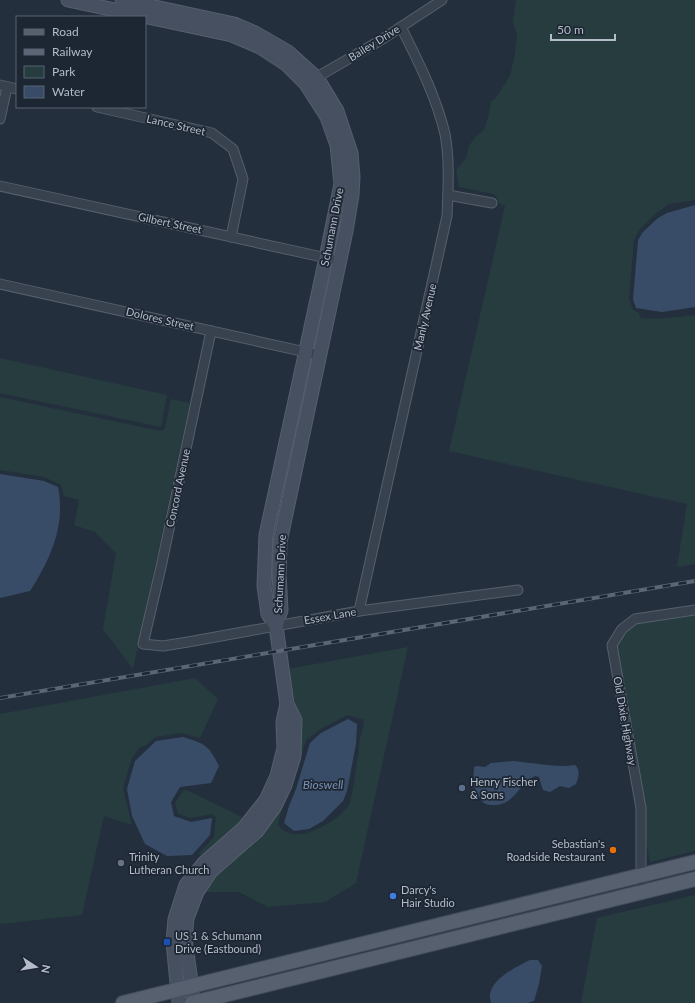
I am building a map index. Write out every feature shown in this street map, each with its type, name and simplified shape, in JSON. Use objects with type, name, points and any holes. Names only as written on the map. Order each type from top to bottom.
[{"type":"main road","points":[[123,1003],[178,996],[192,986],[695,862]]},
{"type":"main road","points":[[193,1003],[695,879]]},
{"type":"street","name":"Schumann Drive","points":[[68,0],[143,16]]},
{"type":"street","name":"Schumann Drive","points":[[122,0],[234,24],[255,33],[288,52],[336,111],[351,153],[353,177],[352,195],[340,260],[281,538],[279,574],[281,610],[276,626],[287,704],[295,720],[294,756],[285,785],[275,806],[257,831],[211,871],[197,892],[186,918],[185,939],[193,1003]]},
{"type":"street","name":"Bailey Drive","points":[[311,81],[401,27],[442,0]]},
{"type":"street","name":"Schumann Drive","points":[[146,17],[232,35],[260,47],[286,64],[311,81],[327,117],[337,145],[341,184],[266,535],[264,586],[268,614],[276,626]]},
{"type":"street","name":"Manly Avenue","points":[[359,611],[447,216],[448,166],[445,134],[431,91],[401,27]]},
{"type":"street","points":[[0,119],[4,86],[16,89]]},
{"type":"street","name":"Lance Street","points":[[101,108],[212,133],[233,149],[243,179],[231,236]]},
{"type":"street","name":"Gilbert Street","points":[[0,186],[340,260]]},
{"type":"street","points":[[448,195],[492,203]]},
{"type":"street","name":"Dolores Street","points":[[0,284],[320,355]]},
{"type":"street","name":"Concord Avenue","points":[[144,644],[211,331]]},
{"type":"street","points":[[285,445],[299,448]]},
{"type":"street","points":[[266,535],[281,538]]},
{"type":"street","name":"Essex Lane","points":[[144,644],[163,646],[359,611],[518,590]]},
{"type":"street","name":"Old Dixie Highway","points":[[641,892],[641,808],[612,645],[622,629],[635,619],[695,610]]},
{"type":"street","name":"Schumann Drive","points":[[178,996],[173,942],[175,919],[186,885],[204,863],[244,828],[266,800],[277,776],[284,748],[283,722],[287,704]]},
{"type":"green space","points":[[516,0],[695,0],[695,200],[669,204],[655,214],[640,229],[634,240],[629,299],[633,310],[638,312],[641,318],[648,319],[695,315],[695,564],[677,567],[687,504],[449,451],[505,206],[498,203],[497,197],[493,194],[459,187],[456,170],[466,158],[469,146],[476,136],[484,130],[491,101],[495,99],[510,76],[515,54],[517,35],[513,22]]},
{"type":"green space","points":[[0,358],[167,395],[161,427],[0,393]]},
{"type":"green space","points":[[0,397],[160,431],[165,428],[171,399],[190,403],[133,669],[103,629],[116,553],[95,532],[74,525],[79,500],[64,496],[61,485],[44,477],[0,470]]},
{"type":"green space","points":[[695,614],[695,851],[650,862],[646,842],[646,808],[617,646],[626,632],[637,624]]},
{"type":"green space","points":[[408,647],[356,883],[325,902],[268,907],[239,892],[203,892],[215,874],[241,850],[296,709],[287,669]],"holes":[[[347,715],[364,720],[360,738],[353,792],[347,807],[336,818],[322,827],[308,833],[295,834],[283,830],[278,825],[281,812],[292,788],[306,740],[319,730]]]},
{"type":"green space","points":[[195,678],[218,699],[200,738],[182,733],[155,737],[146,745],[139,748],[131,760],[123,789],[132,825],[104,816],[82,915],[0,924],[0,714]]},
{"type":"green space","points":[[187,790],[246,819],[202,855],[198,854],[214,837],[216,817],[212,814],[191,818],[178,814],[175,803],[183,791]]},
{"type":"green space","points":[[695,895],[695,1003],[581,1003],[597,918]]},
{"type":"water","points":[[695,205],[695,307],[662,312],[636,308],[633,299],[638,240],[643,232],[658,218],[667,213]]},
{"type":"water","points":[[0,474],[44,481],[58,487],[60,515],[58,528],[50,554],[30,591],[0,598]]},
{"type":"water","name":"Bioswell","points":[[348,719],[357,724],[356,744],[347,791],[343,801],[323,821],[309,829],[294,831],[284,823],[310,743],[321,733]]},
{"type":"water","points":[[183,737],[201,743],[209,749],[219,766],[211,783],[180,787],[171,802],[174,816],[191,822],[212,818],[210,835],[192,855],[167,856],[145,844],[132,816],[127,789],[135,761],[156,741]]},
{"type":"water","points":[[514,761],[552,766],[575,765],[578,769],[576,784],[569,788],[560,786],[550,792],[543,790],[539,777],[535,776],[524,784],[506,802],[492,805],[483,802],[475,789],[474,767],[485,767],[491,763]]},
{"type":"water","points":[[530,960],[538,960],[542,966],[534,1001],[527,1003],[491,1003],[490,995],[492,988],[500,978]]},
{"type":"railway","points":[[0,698],[695,581]]},
{"type":"place","name":"Henry Fischer & Sons","points":[[462,788]]},
{"type":"place","name":"Sebastian's Roadside Restaurant","points":[[613,850]]},
{"type":"place","name":"Trinity Lutheran Church","points":[[121,863]]},
{"type":"place","name":"Darcy's Hair Studio","points":[[393,896]]},
{"type":"place","name":"US 1 & Schumann Drive (Eastbound)","points":[[167,942]]}]
